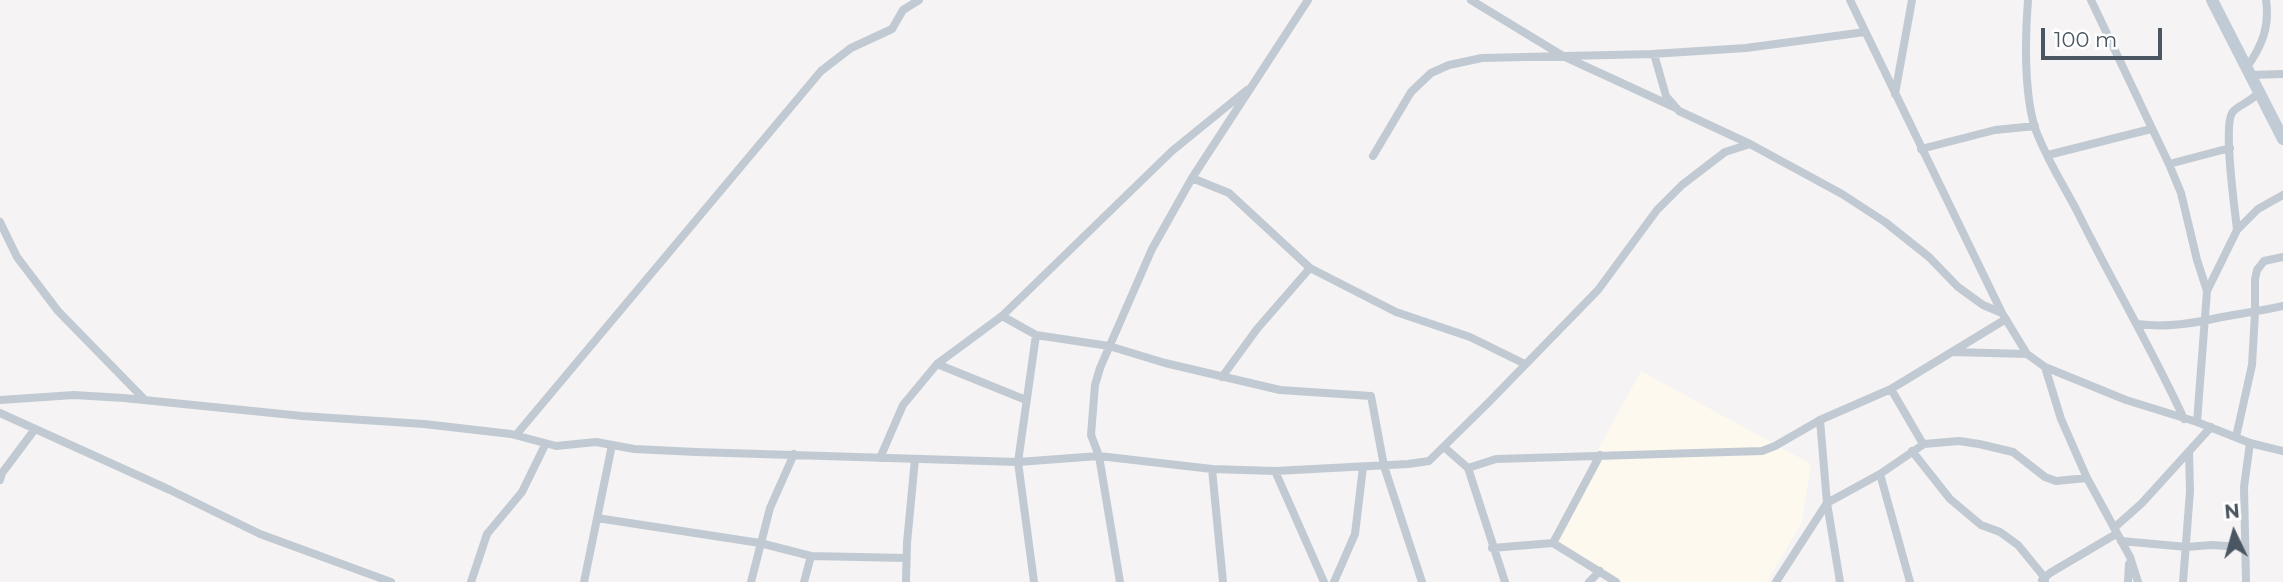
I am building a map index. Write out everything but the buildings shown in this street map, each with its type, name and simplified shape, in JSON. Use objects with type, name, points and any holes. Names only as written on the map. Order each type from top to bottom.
[{"type":"main road","points":[[2212,0],[2283,139]]},
{"type":"street","points":[[516,436],[821,71],[851,48],[892,29],[904,10],[919,0]]},
{"type":"street","points":[[1120,582],[1098,456],[1091,435],[1095,384],[1152,249],[1192,178],[1308,0]]},
{"type":"street","points":[[1471,0],[1563,56],[1750,144],[1842,194],[1885,222],[1929,257],[1958,287],[2004,316]]},
{"type":"street","points":[[1850,0],[2004,316],[2027,354],[2045,367],[2126,400],[2197,422],[2250,443],[2283,451]]},
{"type":"street","points":[[1895,95],[1912,0]]},
{"type":"street","points":[[2028,0],[2026,30],[2030,98],[2035,126],[2108,275],[2138,324],[2184,419]]},
{"type":"street","points":[[2091,0],[2169,164],[2207,291],[2197,422]]},
{"type":"street","points":[[2266,0],[2266,32],[2249,71],[2283,74]]},
{"type":"street","points":[[1373,156],[1411,92],[1430,73],[1449,65],[1482,58],[1654,54],[1760,46],[1865,32]]},
{"type":"street","points":[[1654,54],[1666,96],[1676,108]]},
{"type":"street","points":[[880,458],[902,405],[937,364],[1002,316],[1172,151],[1254,85]]},
{"type":"street","points":[[2236,230],[2230,116],[2237,107],[2250,103],[2258,93]]},
{"type":"street","points":[[1921,149],[1995,131],[2035,126]]},
{"type":"street","points":[[2048,155],[2151,130]]},
{"type":"street","points":[[0,400],[74,395],[145,400],[302,416],[424,424],[516,436],[545,444],[596,442],[659,451],[1018,463],[1098,456],[1212,469],[1275,471],[1429,461],[1598,289],[1657,210],[1682,185],[1725,152],[1750,144]]},
{"type":"street","points":[[2169,164],[2230,148]]},
{"type":"street","points":[[1192,178],[1229,193],[1310,268],[1396,312],[1470,337],[1525,364]]},
{"type":"street","points":[[2207,291],[2236,230],[2258,209],[2283,195]]},
{"type":"street","points":[[0,222],[17,257],[58,311],[145,400]]},
{"type":"street","points":[[2236,437],[2252,365],[2257,270],[2264,261],[2283,257]]},
{"type":"street","points":[[1222,377],[1257,329],[1310,268]]},
{"type":"street","points":[[2138,324],[2152,326],[2206,321],[2283,306]]},
{"type":"street","points":[[1002,316],[1036,335],[1109,346],[1280,390],[1371,397],[1384,466],[1422,582]]},
{"type":"street","points":[[1468,468],[1496,459],[1762,451],[1820,420],[1891,389],[2004,316]]},
{"type":"street","points":[[1034,582],[1018,463],[1036,335]]},
{"type":"street","points":[[1952,352],[2027,354]]},
{"type":"street","points":[[937,364],[1026,400]]},
{"type":"street","points":[[2045,367],[2061,419],[2087,478],[2130,557],[2138,582]]},
{"type":"street","points":[[1891,389],[1923,444]]},
{"type":"street","points":[[1,415],[170,490],[260,534],[391,582]]},
{"type":"street","points":[[1820,420],[1827,503],[1840,582]]},
{"type":"street","points":[[1912,451],[1950,499],[1982,525],[2000,532],[2018,545],[2043,581],[2050,573],[2117,534],[2211,427]]},
{"type":"street","points":[[0,480],[2,473],[35,429]]},
{"type":"street","points":[[1776,582],[1827,503],[1880,474],[1923,444],[1959,441],[1979,444],[2013,452],[2045,477],[2056,481],[2087,478]]},
{"type":"street","points":[[2246,582],[2244,487],[2250,443]]},
{"type":"street","points":[[471,582],[487,534],[522,492],[545,444]]},
{"type":"street","points":[[584,582],[612,445]]},
{"type":"street","points":[[1444,447],[1468,468],[1505,582]]},
{"type":"street","points":[[2183,582],[2190,491],[2189,453]]},
{"type":"street","points":[[751,582],[770,508],[794,454]]},
{"type":"street","points":[[1553,543],[1600,455]]},
{"type":"street","points":[[906,582],[915,459]]},
{"type":"street","points":[[1334,582],[1355,534],[1363,467]]},
{"type":"street","points":[[1212,469],[1223,582]]},
{"type":"street","points":[[1275,471],[1324,582]]},
{"type":"street","points":[[1880,474],[1910,582]]},
{"type":"street","points":[[597,518],[760,543],[811,556],[906,558]]},
{"type":"street","points":[[2117,534],[2187,547],[2244,547]]},
{"type":"street","points":[[1492,548],[1553,543],[1616,582]]},
{"type":"street","points":[[804,582],[811,556]]},
{"type":"street","points":[[2128,582],[2130,557]]},
{"type":"street","points":[[1589,582],[1600,571]]},
{"type":"shaded area","points":[[1641,371],[1811,464],[1802,522],[1767,582],[1610,582],[1556,550],[1553,532]]}]
